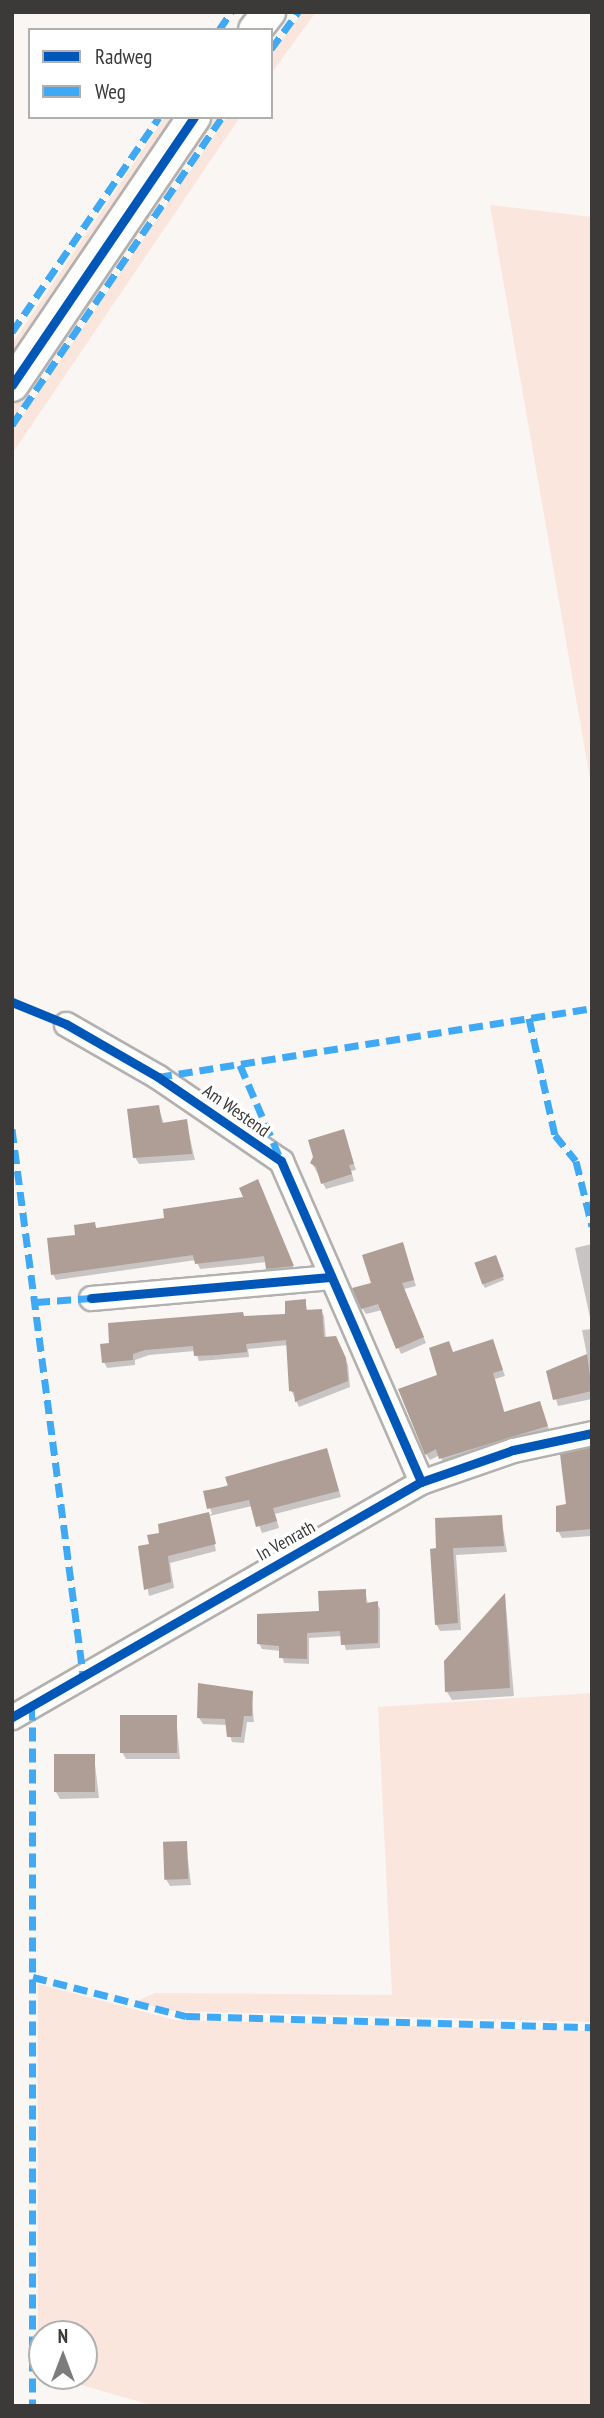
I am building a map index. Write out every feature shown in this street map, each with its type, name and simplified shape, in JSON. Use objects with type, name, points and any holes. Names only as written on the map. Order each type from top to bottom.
[{"type":"street","points":[[257,28],[269,12]]},
{"type":"street","points":[[12,385],[193,119]]},
{"type":"street","name":"Am Westend","points":[[66,1024],[158,1077],[281,1161],[421,1482]]},
{"type":"street","points":[[91,1298],[331,1276]]},
{"type":"street","name":"In Venrath","points":[[12,1717],[421,1482],[513,1450],[592,1433]]},
{"type":"shaded area","points":[[303,12],[316,12],[273,71],[273,51]]},
{"type":"shaded area","points":[[164,119],[177,119],[12,358],[12,344]]},
{"type":"shaded area","points":[[210,119],[217,119],[12,420],[12,408]]},
{"type":"shaded area","points":[[226,119],[239,119],[12,454],[12,432]]},
{"type":"shaded area","points":[[490,205],[592,217],[592,790]]},
{"type":"shaded area","points":[[592,1693],[592,2022],[175,2011],[135,2002],[155,1993],[392,1995],[378,1707]]},
{"type":"shaded area","points":[[38,1984],[175,2020],[592,2031],[592,2406],[155,2406],[98,2390],[98,2320],[38,2320]]},
{"type":"building","points":[[159,1105],[162,1123],[187,1119],[192,1154],[133,1158],[127,1109]]},
{"type":"building","points":[[344,1129],[354,1164],[349,1165],[352,1174],[321,1184],[316,1167],[310,1163],[313,1157],[308,1140]]},
{"type":"building","points":[[258,1179],[294,1266],[266,1269],[264,1256],[195,1264],[193,1255],[51,1275],[47,1238],[75,1235],[74,1225],[95,1222],[96,1228],[164,1218],[163,1209],[243,1197],[239,1188]]},
{"type":"building","points":[[403,1242],[414,1280],[402,1283],[424,1337],[396,1349],[378,1304],[361,1309],[352,1288],[371,1283],[362,1255]]},
{"type":"building","points":[[496,1255],[504,1277],[482,1284],[474,1263]]},
{"type":"building","points":[[306,1299],[306,1310],[322,1309],[324,1337],[336,1336],[346,1358],[348,1381],[295,1402],[294,1392],[289,1391],[286,1340],[246,1344],[247,1352],[217,1355],[194,1356],[193,1346],[145,1350],[133,1354],[133,1360],[102,1363],[100,1344],[109,1343],[108,1323],[243,1312],[244,1316],[285,1314],[285,1301]]},
{"type":"building","points":[[493,1339],[503,1370],[493,1373],[504,1412],[540,1401],[548,1426],[439,1459],[436,1449],[425,1455],[398,1389],[437,1375],[429,1348],[449,1341],[453,1352]]},
{"type":"building","points":[[587,1354],[592,1391],[553,1400],[546,1371]]},
{"type":"building","points":[[592,1447],[592,1529],[556,1532],[556,1506],[566,1504],[560,1454]]},
{"type":"building","points":[[327,1448],[339,1491],[273,1508],[277,1521],[256,1527],[249,1500],[207,1509],[203,1491],[228,1486],[225,1477]]},
{"type":"building","points":[[209,1512],[216,1544],[168,1556],[171,1582],[144,1590],[138,1546],[149,1544],[147,1535],[159,1533],[158,1524]]},
{"type":"building","points":[[502,1515],[504,1546],[453,1548],[458,1623],[435,1625],[430,1549],[436,1548],[435,1518]]},
{"type":"building","points":[[366,1589],[366,1603],[378,1601],[378,1643],[341,1645],[340,1631],[307,1633],[307,1659],[279,1658],[279,1646],[257,1644],[257,1614],[319,1611],[318,1591]]},
{"type":"building","points":[[505,1593],[510,1688],[445,1692],[444,1661]]},
{"type":"building","points":[[198,1683],[253,1691],[252,1716],[244,1716],[241,1737],[227,1737],[225,1719],[197,1718]]},
{"type":"building","points":[[120,1715],[177,1715],[177,1753],[120,1753]]},
{"type":"building","points":[[54,1754],[95,1754],[95,1792],[54,1792]]},
{"type":"building","points":[[187,1841],[188,1879],[164,1880],[163,1842]]},
{"type":"marked path","points":[[220,28],[231,12]]},
{"type":"marked path","points":[[273,46],[298,12]]},
{"type":"marked path","points":[[12,332],[158,119]]},
{"type":"marked path","points":[[12,425],[221,119]]},
{"type":"marked path","points":[[158,1077],[592,1008]]},
{"type":"marked path","points":[[529,1018],[555,1135],[576,1161],[592,1226]]},
{"type":"marked path","points":[[240,1065],[280,1158]]},
{"type":"marked path","points":[[12,1129],[83,1674]]},
{"type":"marked path","points":[[36,1302],[91,1298]]},
{"type":"marked path","points":[[32,1706],[33,2406]]},
{"type":"marked path","points":[[33,1977],[186,2016],[592,2027]]},
{"type":"cycle path","points":[[12,385],[193,119]]},
{"type":"cycle path","points":[[12,1002],[66,1024],[158,1077],[281,1161],[421,1482]]},
{"type":"cycle path","points":[[91,1298],[331,1277]]},
{"type":"cycle path","points":[[12,1717],[421,1482],[513,1450],[592,1433]]}]
